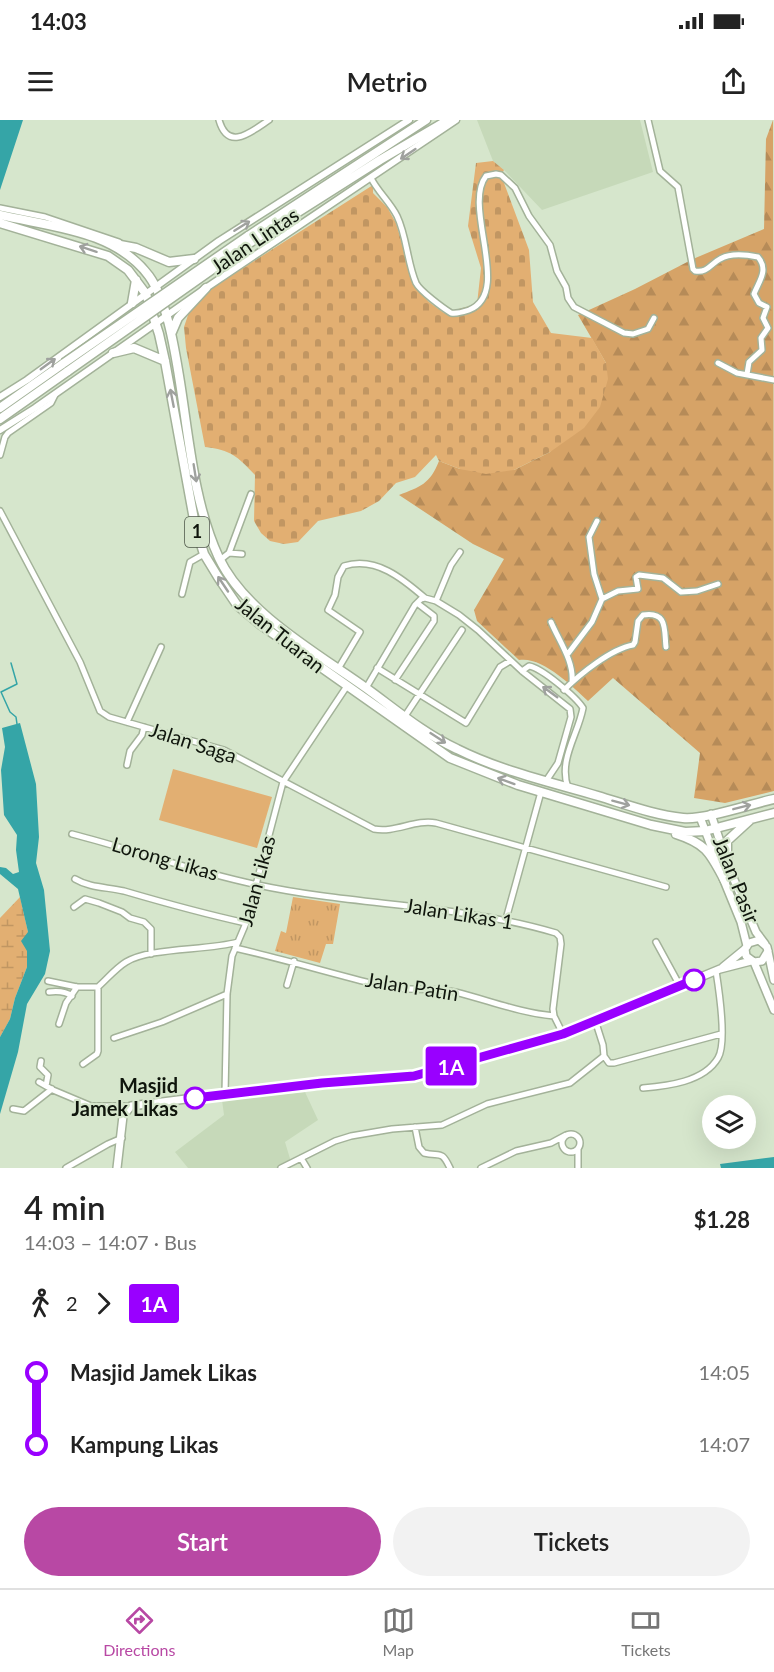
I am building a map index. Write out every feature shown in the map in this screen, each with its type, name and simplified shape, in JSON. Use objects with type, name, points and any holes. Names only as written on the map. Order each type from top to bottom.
[{"type":"main road","name":"Jalan Lintas","points":[[66,367],[426,120]]},
{"type":"main road","name":"Jalan Lintas","points":[[250,239],[448,120]]},
{"type":"main road","name":"Jalan Tuaran","points":[[1,210],[111,244],[139,265],[150,278],[172,332],[195,525],[204,554],[237,605],[261,625],[450,758],[518,785],[656,827],[685,832],[705,831],[774,813]]},
{"type":"main road","name":"Jalan Tuaran","points":[[0,223],[108,256],[128,270],[146,294],[156,323],[206,525],[220,560],[246,596],[275,623],[442,742],[468,755],[568,788],[680,818],[700,817],[774,799]]},
{"type":"main road","points":[[111,244],[136,248],[169,262],[196,258]]},
{"type":"main road","points":[[132,303],[136,280]]},
{"type":"main road","points":[[172,332],[184,309],[206,288]]},
{"type":"main road","points":[[113,353],[135,348],[165,361]]},
{"type":"main road","points":[[0,408],[66,367]]},
{"type":"main road","points":[[0,419],[66,367]]},
{"type":"main road","points":[[275,623],[281,632],[346,679],[347,686]]},
{"type":"main road","name":"Jalan Pasir","points":[[711,814],[727,863],[756,932],[766,947],[774,980]]},
{"type":"main road","name":"Jalan Pasir","points":[[700,817],[741,922],[746,948]]},
{"type":"main road","points":[[727,863],[727,841],[750,820]]},
{"type":"main road","points":[[656,827],[694,840],[703,847],[712,857],[725,881]]},
{"type":"main road","points":[[117,1168],[123,1116],[130,1106],[225,1094],[414,1076],[563,1034],[718,970],[765,958],[766,947],[755,940],[718,970]]},
{"type":"main road","points":[[746,948],[746,956],[753,962],[774,1010]]},
{"type":"street","points":[[219,120],[224,133],[236,138],[248,134],[269,120]]},
{"type":"street","points":[[0,397],[219,241],[410,120]]},
{"type":"street","points":[[0,430],[55,395],[206,288],[456,120]]},
{"type":"street","points":[[648,120],[660,171],[678,187],[693,269],[701,272],[719,259],[737,256],[759,257],[763,264],[763,276],[754,294],[759,303],[767,307],[763,318],[768,328],[760,338],[762,350],[749,362],[747,374]]},
{"type":"street","points":[[371,178],[377,191],[397,216],[416,283],[451,313],[477,307],[485,297],[486,248],[480,220],[481,187],[486,176],[496,174],[506,179],[515,188],[529,216],[545,236],[550,245],[557,271],[574,308],[614,328],[633,334],[648,329],[654,318]]},
{"type":"street","points":[[1,210],[45,217],[136,248]]},
{"type":"street","points":[[102,235],[111,244]]},
{"type":"street","points":[[196,258],[193,270],[196,278],[204,283],[215,282]]},
{"type":"street","points":[[113,317],[120,318],[129,326],[129,341]]},
{"type":"street","points":[[718,363],[736,373],[774,380]]},
{"type":"street","points":[[0,455],[8,433],[51,403],[55,395]]},
{"type":"street","points":[[220,560],[229,553],[251,494]]},
{"type":"street","name":"Jalan Saga","points":[[0,511],[84,670],[100,711],[109,717],[213,746],[237,756],[374,829],[395,830],[428,821],[666,887]]},
{"type":"street","points":[[567,656],[592,622],[602,598],[594,574],[589,541],[589,532],[597,521]]},
{"type":"street","points":[[436,601],[451,565],[460,552]]},
{"type":"street","points":[[229,553],[242,554]]},
{"type":"street","points":[[182,594],[190,562],[204,554]]},
{"type":"street","points":[[338,669],[360,632],[328,610],[335,595],[338,577],[344,566],[360,564],[388,570],[425,597],[436,601],[471,624],[522,671],[566,705],[571,714],[558,763],[546,781]]},
{"type":"street","points":[[602,598],[618,591],[638,589],[636,577],[639,575],[663,578],[677,591],[701,591],[718,584]]},
{"type":"street","points":[[366,688],[417,603],[425,597]]},
{"type":"street","points":[[395,680],[434,621],[434,616],[417,603]]},
{"type":"street","points":[[564,690],[615,650],[633,645],[638,621],[644,615],[659,616],[664,621],[666,648]]},
{"type":"street","points":[[551,622],[572,670],[572,682]]},
{"type":"street","points":[[405,716],[462,630]]},
{"type":"street","points":[[127,722],[161,647]]},
{"type":"street","points":[[377,668],[466,723],[501,667],[510,660]]},
{"type":"street","points":[[522,671],[531,666],[564,690],[583,708],[565,764],[568,788]]},
{"type":"street","name":"Jalan Likas","points":[[225,1094],[227,994],[232,956],[246,923],[283,782],[347,686]]},
{"type":"street","points":[[127,765],[130,751],[142,735],[144,727]]},
{"type":"street","points":[[506,919],[541,792]]},
{"type":"street","name":"Lorong Likas","points":[[72,834],[257,885]]},
{"type":"street","points":[[75,879],[85,885],[121,891],[175,907],[246,923]]},
{"type":"street","name":"Jalan Likas 1","points":[[257,885],[506,919],[556,933],[560,937],[553,1001],[554,1016],[563,1034]]},
{"type":"street","points":[[74,907],[85,899],[92,900],[144,922],[150,929],[151,954]]},
{"type":"street","points":[[656,942],[681,986]]},
{"type":"street","points":[[48,981],[77,987],[98,987],[127,961],[151,954],[237,945]]},
{"type":"street","name":"Jalan Patin","points":[[237,945],[379,986],[423,991],[444,990],[499,1005],[554,1016]]},
{"type":"street","points":[[287,985],[294,961]]},
{"type":"street","points":[[643,1088],[671,1085],[703,1073],[718,1059],[721,1034],[718,970]]},
{"type":"street","points":[[59,1024],[66,1003],[77,987]]},
{"type":"street","points":[[83,1064],[98,1051],[98,987]]},
{"type":"street","points":[[49,992],[57,991],[72,996]]},
{"type":"street","points":[[114,1038],[144,1029],[227,994]]},
{"type":"street","points":[[595,1020],[604,1056],[607,1062],[612,1064],[721,1034]]},
{"type":"street","points":[[280,1168],[351,1136],[442,1125],[487,1104],[570,1083],[604,1056]]},
{"type":"street","points":[[14,1109],[24,1111],[48,1090],[48,1075],[40,1067],[41,1061]]},
{"type":"street","points":[[39,1082],[91,1106],[130,1106]]},
{"type":"street","points":[[415,1127],[419,1147],[424,1153],[444,1156],[450,1168]]},
{"type":"street","points":[[481,1168],[516,1151],[551,1143],[572,1134],[577,1136],[580,1142],[577,1165]]},
{"type":"street","points":[[566,1135],[561,1143],[577,1165]]},
{"type":"street","points":[[66,1168],[122,1138]]},
{"type":"street","points":[[551,1143],[574,1152],[579,1148]]},
{"type":"street","points":[[301,1158],[307,1168]]},
{"type":"shaded area","points":[[477,120],[640,120],[653,172],[542,210],[493,161]]},
{"type":"shaded area","points":[[305,1092],[318,1120],[285,1142],[291,1162],[278,1168],[188,1168],[175,1152],[224,1115],[222,1100]]},
{"type":"green space","points":[[773,120],[774,791],[725,803],[694,798],[700,753],[613,678],[588,701],[547,667],[528,660],[519,660],[477,621],[474,610],[504,559],[473,544],[399,495],[424,484],[436,469],[439,461],[460,469],[514,470],[550,452],[606,363],[578,315],[693,259],[764,229],[766,139]]},
{"type":"green space","points":[[493,161],[504,170],[501,175],[529,250],[533,302],[551,333],[592,338],[606,363],[608,379],[600,407],[584,428],[550,452],[514,470],[486,474],[460,469],[439,461],[436,455],[415,477],[396,483],[379,501],[361,511],[318,521],[298,542],[284,544],[270,541],[261,533],[254,521],[255,475],[233,455],[205,447],[186,348],[184,327],[191,306],[204,293],[373,185],[373,193],[387,207],[396,223],[415,287],[429,302],[444,313],[477,304],[481,268],[468,226],[476,163]]},
{"type":"green space","points":[[173,769],[272,797],[257,848],[159,820]]},
{"type":"green space","points":[[20,897],[28,932],[27,967],[10,1019],[0,1037],[0,918]]},
{"type":"green space","points":[[293,897],[340,904],[333,944],[326,944],[320,963],[275,951],[281,931],[286,933]]},
{"type":"water","points":[[0,120],[23,120],[0,190]]},
{"type":"water","points":[[20,723],[36,784],[39,837],[36,863],[44,890],[50,951],[45,974],[27,1004],[18,1052],[0,1114],[0,1037],[10,1019],[27,967],[27,951],[21,941],[28,932],[18,889],[0,874],[0,867],[6,868],[13,874],[19,872],[16,850],[17,835],[4,815],[1,770],[5,747],[2,728]]},
{"type":"water","points":[[774,1157],[774,1168],[721,1168],[720,1164]]},
{"type":"waterway","points":[[11,663],[17,684],[1,692],[10,712],[16,717],[17,724]]},
{"type":"bus line","name":"1A","points":[[195,1098],[322,1083],[414,1076],[563,1034],[694,980]]},
{"type":"place","name":"Masjid Jamek Likas","points":[[195,1098]]}]
